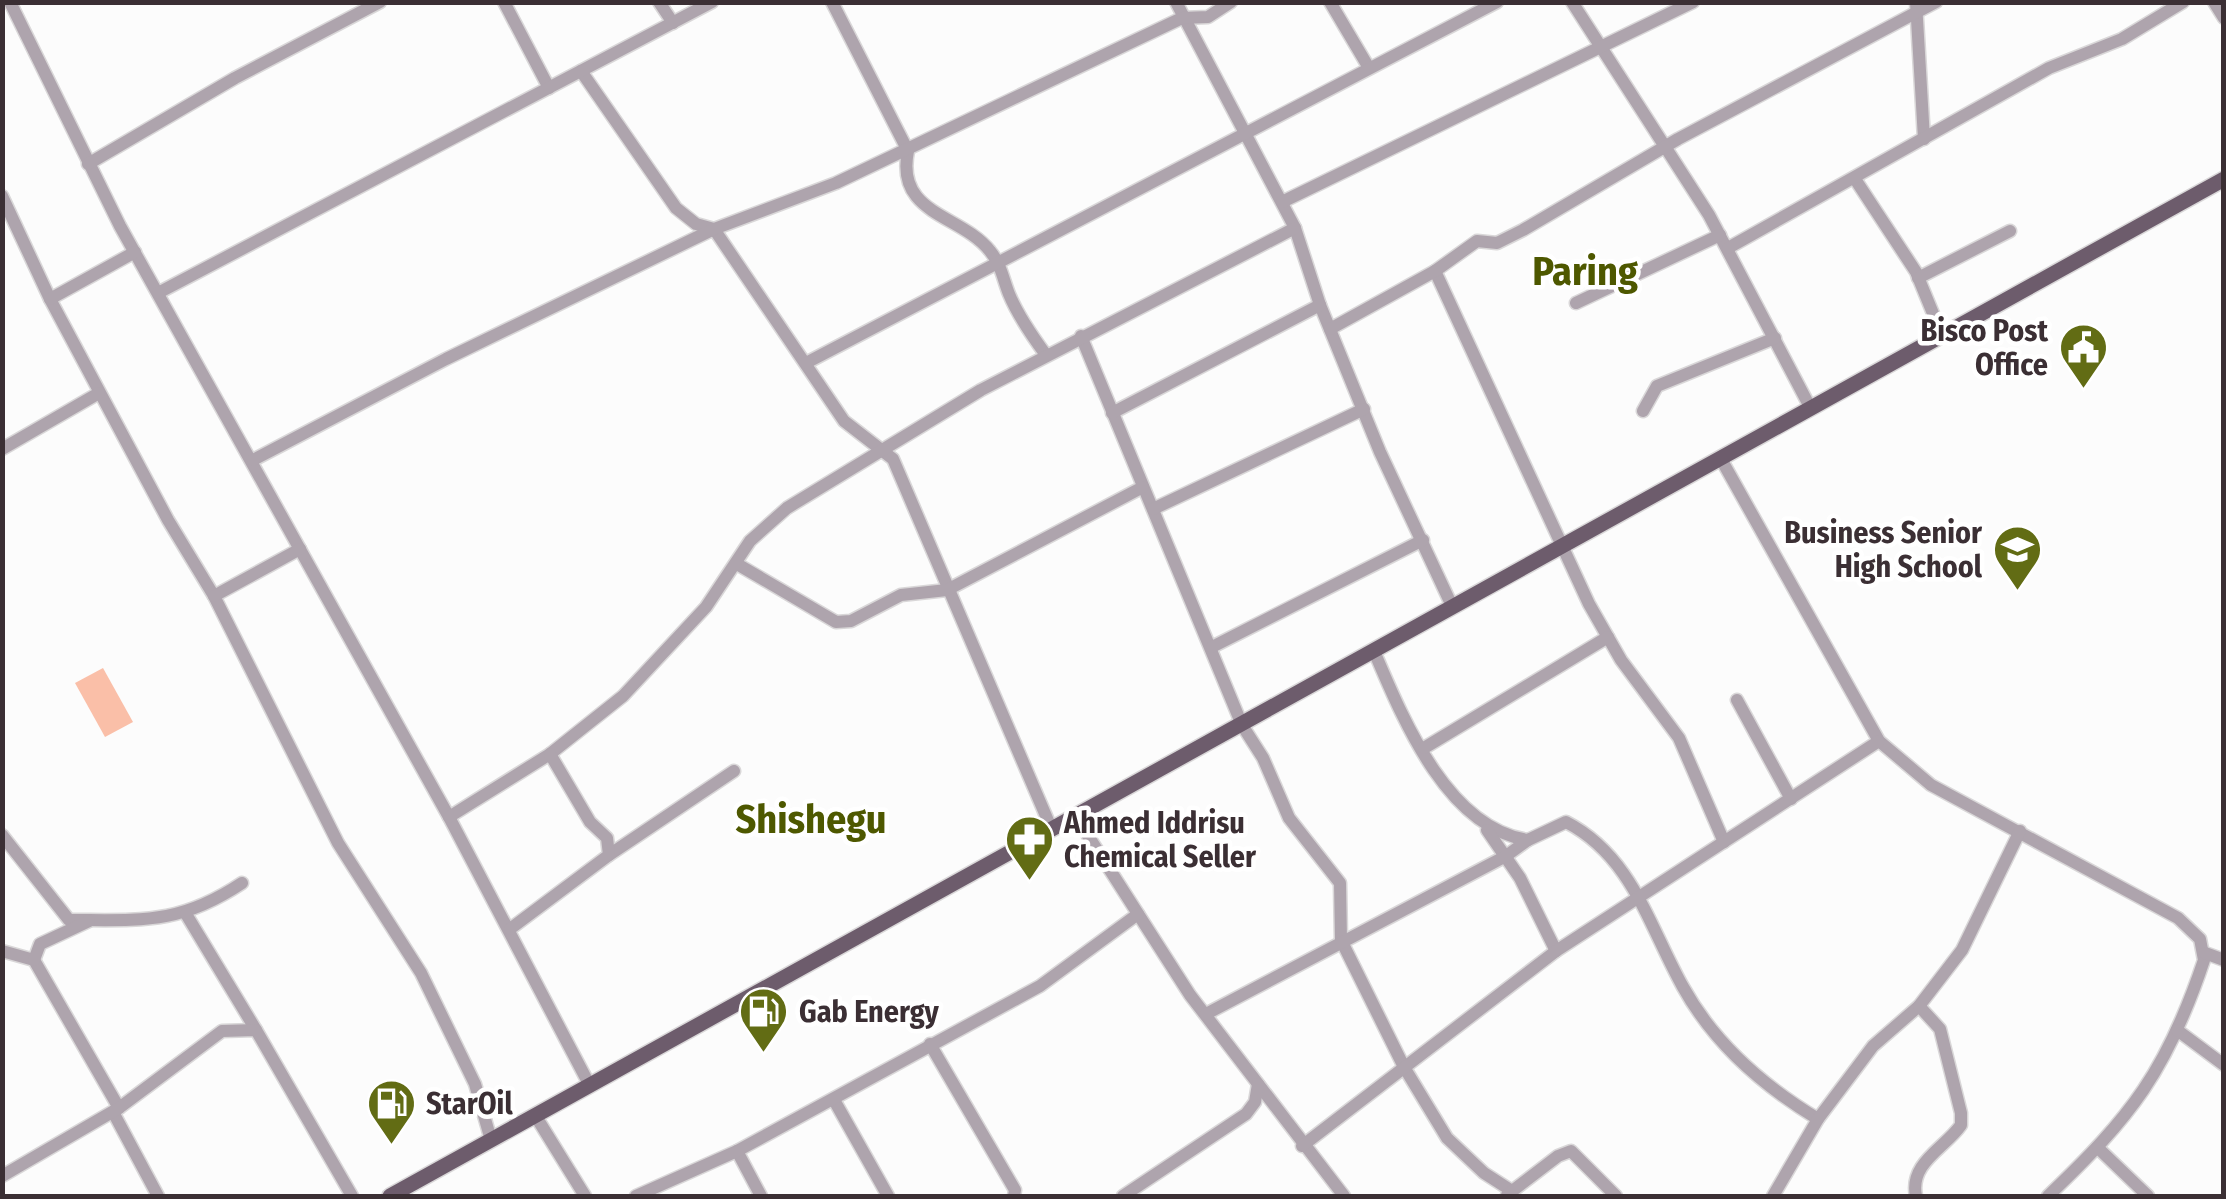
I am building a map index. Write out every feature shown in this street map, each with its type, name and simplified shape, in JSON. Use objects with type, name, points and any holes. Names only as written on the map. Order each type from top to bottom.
[{"type":"main road","points":[[390,1196],[2224,179]]},
{"type":"street","points":[[10,2],[135,252],[449,817],[589,1084]]},
{"type":"street","points":[[88,164],[235,78],[380,2]]},
{"type":"street","points":[[504,2],[550,88]]},
{"type":"street","points":[[660,2],[673,24]]},
{"type":"street","points":[[158,293],[712,2]]},
{"type":"street","points":[[832,2],[908,151],[903,172],[925,206],[975,236],[998,261],[1009,294],[1046,355]]},
{"type":"street","points":[[1176,2],[1295,228],[1320,305],[1380,452],[1452,606]]},
{"type":"street","points":[[252,460],[446,358],[714,230],[801,199],[1182,18],[1208,18],[1231,2]]},
{"type":"street","points":[[1330,2],[1369,68]]},
{"type":"street","points":[[806,363],[1496,2]]},
{"type":"street","points":[[1572,2],[1724,241],[1810,406]]},
{"type":"street","points":[[1282,202],[1693,2]]},
{"type":"street","points":[[1330,329],[1436,271],[1477,241],[1497,243],[1524,230],[1916,8],[1936,2]]},
{"type":"street","points":[[1576,303],[1855,180],[2049,68],[2122,39],[2183,2]]},
{"type":"street","points":[[2214,2],[2224,18]]},
{"type":"street","points":[[1916,8],[1924,140]]},
{"type":"street","points":[[580,72],[676,208],[696,224],[714,230],[844,421],[859,436],[886,450],[1052,830]]},
{"type":"street","points":[[1855,180],[1918,278],[1942,333]]},
{"type":"street","points":[[2,196],[50,299],[214,596],[338,842],[420,973],[452,1034],[475,1084],[491,1140]]},
{"type":"street","points":[[449,817],[550,754],[624,696],[706,608],[750,540],[787,508],[980,390],[1295,228]]},
{"type":"street","points":[[1918,278],[2010,231]]},
{"type":"street","points":[[50,299],[135,252]]},
{"type":"street","points":[[1436,271],[1561,544],[1608,637],[1678,738],[1724,842]]},
{"type":"street","points":[[1112,413],[1320,305]]},
{"type":"street","points":[[1081,336],[1242,725],[1263,758],[1289,818],[1340,884],[1341,940],[1404,1067],[1447,1138],[1509,1194],[1558,1156],[1572,1151],[1609,1194]]},
{"type":"street","points":[[1643,411],[1647,397],[1657,386],[1775,338]]},
{"type":"street","points":[[2,449],[100,393]]},
{"type":"street","points":[[1153,509],[1364,409]]},
{"type":"street","points":[[1721,458],[1879,742],[1931,785],[2178,918],[2197,935],[2204,953],[2177,1030],[2147,1089],[2098,1148],[2048,1196]]},
{"type":"street","points":[[737,564],[836,622],[851,621],[901,595],[947,590],[1144,487]]},
{"type":"street","points":[[1212,647],[1423,540]]},
{"type":"street","points":[[214,596],[300,550]]},
{"type":"street","points":[[1424,748],[1608,637]]},
{"type":"street","points":[[1374,651],[1406,724],[1462,808],[1486,828],[1506,856],[1556,950]]},
{"type":"street","points":[[1737,700],[1791,799]]},
{"type":"street","points":[[1302,1146],[1556,950],[1640,900],[1879,742]]},
{"type":"street","points":[[550,754],[590,822],[607,838],[609,855]]},
{"type":"street","points":[[510,929],[609,855],[734,771]]},
{"type":"street","points":[[1076,817],[1206,1014],[1302,1146],[1344,1196]]},
{"type":"street","points":[[1206,1014],[1566,822],[1619,862],[1684,988],[1712,1030],[1772,1089],[1818,1119]]},
{"type":"street","points":[[1486,828],[1528,840]]},
{"type":"street","points":[[1778,1195],[1818,1119],[1873,1046],[1919,1006],[1962,950],[2020,831]]},
{"type":"street","points":[[2,835],[65,919],[116,923],[186,914],[242,883]]},
{"type":"street","points":[[186,914],[352,1196]]},
{"type":"street","points":[[636,1196],[737,1152],[1040,986],[1138,914]]},
{"type":"street","points":[[34,960],[40,944],[91,920]]},
{"type":"street","points":[[2,951],[34,960],[158,1196]]},
{"type":"street","points":[[2204,953],[2224,960]]},
{"type":"street","points":[[2,1176],[116,1110],[222,1032],[237,999]]},
{"type":"street","points":[[1916,1196],[1918,1173],[1932,1151],[1961,1125],[1940,1029],[1919,1006]]},
{"type":"street","points":[[222,1032],[256,1030]]},
{"type":"street","points":[[2177,1030],[2224,1065]]},
{"type":"street","points":[[930,1044],[1015,1190],[1014,1196]]},
{"type":"street","points":[[1123,1196],[1246,1114],[1258,1084]]},
{"type":"street","points":[[834,1100],[888,1196]]},
{"type":"street","points":[[536,1115],[586,1196]]},
{"type":"street","points":[[2098,1148],[2148,1196]]},
{"type":"street","points":[[737,1152],[760,1196]]},
{"type":"shaded area","points":[[103,668],[133,722],[105,737],[75,683]]},
{"type":"place","name":"Bisco Post Office","points":[[2083,390]]},
{"type":"place","name":"Business Senior High School","points":[[2017,592]]},
{"type":"place","name":"Ahmed Iddrisu Chemical Seller","points":[[1029,882]]},
{"type":"place","name":"Gab Energy","points":[[764,1054]]},
{"type":"place","name":"StarOil","points":[[391,1146]]},
{"type":"district","name":"Paring","points":[[1585,271]]},
{"type":"district","name":"Shishegu","points":[[811,819]]}]
